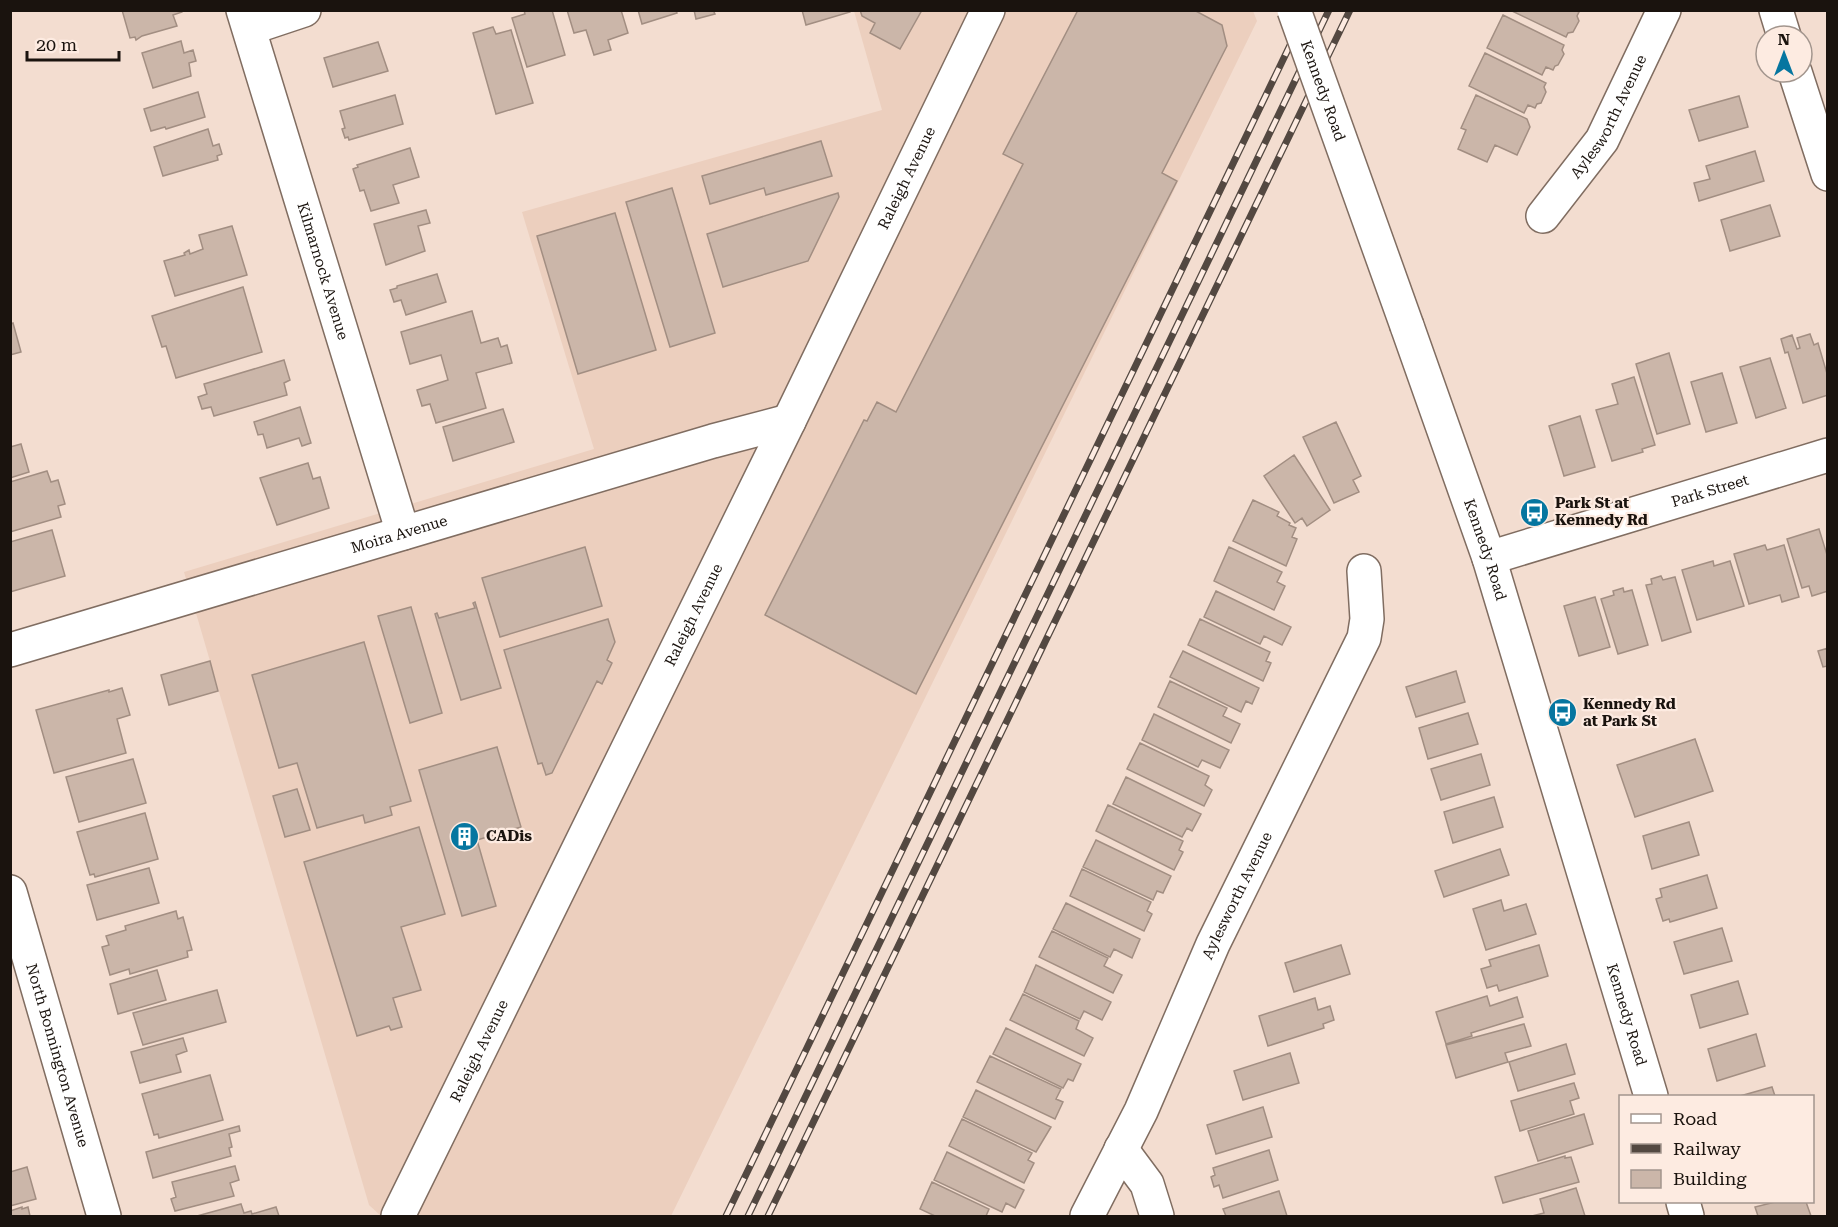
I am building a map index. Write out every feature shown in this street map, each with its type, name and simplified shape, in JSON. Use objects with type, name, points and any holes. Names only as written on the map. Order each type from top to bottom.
[{"type":"street","points":[[247,19],[304,10]]},
{"type":"street","name":"Raleigh Avenue","points":[[398,1216],[789,421],[988,10]]},
{"type":"street","name":"Kennedy Road","points":[[1294,10],[1489,558],[1651,1095]]},
{"type":"street","name":"Aylesworth Avenue","points":[[1543,216],[1602,140],[1664,10]]},
{"type":"street","name":"Kilmarnock Avenue","points":[[247,19],[403,533]]},
{"type":"street","points":[[1800,84],[1827,174]]},
{"type":"street","name":"Moira Avenue","points":[[10,650],[713,441],[789,421]]},
{"type":"street","name":"Park Street","points":[[1489,558],[1827,455]]},
{"type":"street","name":"Aylesworth Avenue","points":[[1087,1216],[1146,1100],[1213,944],[1364,638],[1367,619],[1364,572]]},
{"type":"street","name":"North Bonnington Avenue","points":[[10,892],[17,944],[104,1216]]},
{"type":"street","points":[[1120,1149],[1147,1184],[1157,1216]]},
{"type":"shaded area","points":[[854,11],[1253,11],[1257,21],[671,1216],[381,1216],[369,1205],[184,572],[594,449],[522,212],[882,110]]},
{"type":"building","points":[[122,10],[182,10],[182,12],[173,15],[177,26],[142,36],[136,40],[135,37],[130,38]]},
{"type":"building","points":[[524,10],[552,10],[565,55],[527,67],[512,18],[525,14]]},
{"type":"building","points":[[567,10],[621,10],[628,33],[608,40],[611,50],[594,55],[586,30],[574,33]]},
{"type":"building","points":[[638,10],[676,10],[677,13],[642,24]]},
{"type":"building","points":[[694,10],[713,10],[715,14],[696,19]]},
{"type":"building","points":[[802,10],[850,10],[850,12],[806,25]]},
{"type":"building","points":[[860,10],[922,10],[900,49],[870,33],[875,23],[862,16]]},
{"type":"building","points":[[1078,10],[1194,10],[1222,25],[1227,46],[1162,173],[1177,181],[916,694],[765,615],[864,420],[867,421],[877,402],[896,412],[1023,164],[1003,154]]},
{"type":"building","points":[[1510,10],[1575,10],[1579,12],[1577,16],[1579,21],[1573,32],[1568,33],[1566,37]]},
{"type":"building","points":[[1503,15],[1564,45],[1562,50],[1564,54],[1553,70],[1546,67],[1542,75],[1487,48]]},
{"type":"building","points":[[493,27],[496,34],[511,30],[533,103],[496,114],[473,33]]},
{"type":"building","points":[[181,41],[184,53],[193,50],[196,61],[189,63],[191,76],[153,88],[142,53]]},
{"type":"building","points":[[378,42],[388,71],[333,87],[324,58]]},
{"type":"building","points":[[1485,53],[1546,83],[1544,87],[1546,92],[1541,103],[1535,108],[1528,105],[1524,113],[1469,86]]},
{"type":"building","points":[[198,92],[205,117],[166,129],[165,127],[151,131],[144,109]]},
{"type":"building","points":[[395,95],[403,124],[349,140],[348,137],[345,138],[342,129],[345,128],[340,111]]},
{"type":"building","points":[[1476,95],[1527,119],[1530,127],[1517,155],[1495,145],[1487,162],[1458,149],[1466,130],[1461,128]]},
{"type":"building","points":[[1739,96],[1748,127],[1699,141],[1689,110]]},
{"type":"building","points":[[208,129],[213,146],[219,144],[222,154],[217,156],[218,160],[163,176],[154,147]]},
{"type":"building","points":[[821,141],[832,176],[766,195],[764,188],[710,204],[702,176]]},
{"type":"building","points":[[410,148],[419,177],[393,185],[399,203],[371,211],[364,190],[360,191],[353,169],[358,167],[357,165]]},
{"type":"building","points":[[1755,151],[1764,181],[1699,201],[1694,183],[1710,179],[1706,166]]},
{"type":"building","points":[[672,188],[715,333],[670,347],[626,202]]},
{"type":"building","points":[[838,193],[839,197],[808,261],[723,287],[707,234]]},
{"type":"building","points":[[1770,205],[1780,236],[1730,251],[1721,220]]},
{"type":"building","points":[[426,210],[430,223],[418,226],[425,251],[386,265],[374,224]]},
{"type":"building","points":[[615,213],[656,350],[578,374],[537,236]]},
{"type":"building","points":[[232,226],[247,275],[175,296],[164,261],[185,255],[184,253],[189,250],[190,254],[203,249],[199,235]]},
{"type":"building","points":[[437,274],[446,302],[406,315],[401,300],[394,302],[390,290]]},
{"type":"building","points":[[243,287],[262,352],[176,378],[166,346],[162,347],[152,316]]},
{"type":"building","points":[[472,311],[481,343],[498,338],[501,347],[507,345],[512,363],[476,373],[486,408],[436,423],[430,404],[422,406],[417,390],[448,380],[441,355],[410,364],[401,332]]},
{"type":"building","points":[[13,323],[21,352],[10,355],[10,324]]},
{"type":"building","points":[[1810,334],[1814,345],[1818,343],[1828,377],[1828,395],[1803,403],[1788,352],[1785,353],[1781,339],[1792,335],[1797,349],[1800,348],[1797,338]]},
{"type":"building","points":[[1669,353],[1690,424],[1657,434],[1636,364]]},
{"type":"building","points":[[1770,358],[1786,408],[1756,418],[1740,367]]},
{"type":"building","points":[[284,360],[290,380],[284,383],[287,395],[214,416],[211,407],[202,409],[198,397],[207,394],[204,384]]},
{"type":"building","points":[[1722,373],[1737,423],[1706,432],[1691,382]]},
{"type":"building","points":[[1634,377],[1655,445],[1642,449],[1643,452],[1612,461],[1596,410],[1618,404],[1612,384]]},
{"type":"building","points":[[300,407],[311,443],[302,446],[299,438],[267,448],[263,434],[258,435],[254,422]]},
{"type":"building","points":[[503,409],[514,442],[453,461],[443,427]]},
{"type":"building","points":[[1580,416],[1595,467],[1564,476],[1549,426]]},
{"type":"building","points":[[1336,422],[1361,476],[1353,480],[1359,492],[1334,503],[1303,437]]},
{"type":"building","points":[[21,444],[29,472],[10,478],[10,447]]},
{"type":"building","points":[[1294,455],[1330,510],[1307,526],[1302,518],[1295,523],[1264,476]]},
{"type":"building","points":[[308,463],[313,479],[320,477],[329,508],[277,525],[260,478]]},
{"type":"building","points":[[47,471],[51,482],[58,480],[65,504],[58,506],[61,517],[10,532],[10,482]]},
{"type":"building","points":[[1253,500],[1279,512],[1277,516],[1296,528],[1292,537],[1297,539],[1286,566],[1233,541]]},
{"type":"building","points":[[1819,529],[1828,558],[1828,591],[1812,596],[1809,586],[1802,588],[1787,539]]},
{"type":"building","points":[[52,530],[65,576],[10,592],[10,542]]},
{"type":"building","points":[[1765,545],[1767,550],[1784,545],[1799,597],[1782,602],[1780,595],[1749,604],[1734,554]]},
{"type":"building","points":[[585,547],[602,606],[500,637],[482,578]]},
{"type":"building","points":[[1229,547],[1282,572],[1277,582],[1285,586],[1274,610],[1214,581]]},
{"type":"building","points":[[1713,561],[1714,566],[1730,561],[1744,606],[1697,620],[1682,570]]},
{"type":"building","points":[[1661,576],[1663,580],[1675,577],[1691,632],[1662,641],[1646,585],[1652,584],[1651,579]]},
{"type":"building","points":[[1623,588],[1624,592],[1632,590],[1648,645],[1618,654],[1601,599],[1614,595],[1613,591]]},
{"type":"building","points":[[1216,591],[1291,627],[1282,645],[1264,636],[1260,644],[1204,617]]},
{"type":"building","points":[[1595,597],[1610,647],[1579,656],[1564,606]]},
{"type":"building","points":[[475,602],[501,688],[461,700],[435,614],[437,613],[439,618],[475,608],[473,603]]},
{"type":"building","points":[[411,607],[442,713],[410,723],[378,616]]},
{"type":"building","points":[[608,619],[615,642],[607,660],[612,663],[602,684],[597,681],[552,773],[546,775],[542,763],[538,764],[504,650]]},
{"type":"building","points":[[1200,619],[1270,652],[1266,661],[1271,663],[1263,681],[1188,645]]},
{"type":"building","points":[[364,642],[411,801],[390,807],[392,815],[365,823],[363,815],[317,828],[297,763],[279,768],[252,675]]},
{"type":"building","points":[[1828,648],[1828,666],[1823,667],[1818,651]]},
{"type":"building","points":[[1183,651],[1259,688],[1252,704],[1246,701],[1241,712],[1170,677]]},
{"type":"building","points":[[210,661],[218,691],[169,705],[161,675]]},
{"type":"building","points":[[1456,671],[1465,702],[1416,717],[1406,687]]},
{"type":"building","points":[[1170,681],[1227,708],[1223,716],[1240,724],[1231,743],[1158,707]]},
{"type":"building","points":[[122,688],[130,715],[117,719],[126,753],[54,773],[36,710]]},
{"type":"building","points":[[1468,713],[1478,744],[1428,759],[1419,728]]},
{"type":"building","points":[[1154,714],[1229,750],[1220,768],[1202,760],[1198,767],[1142,740]]},
{"type":"building","points":[[1695,739],[1713,791],[1635,817],[1617,765]]},
{"type":"building","points":[[1140,743],[1209,776],[1205,785],[1212,790],[1204,806],[1127,769]]},
{"type":"building","name":"CADis","points":[[497,747],[521,827],[477,840],[496,906],[462,916],[419,770]]},
{"type":"building","points":[[1481,754],[1490,785],[1441,800],[1431,769]]},
{"type":"building","points":[[133,759],[146,803],[79,822],[66,777]]},
{"type":"building","points":[[1126,777],[1201,814],[1192,831],[1187,828],[1182,837],[1113,804]]},
{"type":"building","points":[[297,789],[310,830],[285,837],[273,796]]},
{"type":"building","points":[[1494,797],[1503,827],[1453,843],[1444,812]]},
{"type":"building","points":[[1108,805],[1183,841],[1179,850],[1183,852],[1174,870],[1096,831]]},
{"type":"building","points":[[145,813],[158,859],[95,877],[94,874],[90,875],[77,832]]},
{"type":"building","points":[[1689,822],[1699,855],[1652,869],[1643,836]]},
{"type":"building","points":[[419,827],[445,914],[401,927],[421,990],[393,998],[402,1027],[391,1030],[389,1026],[357,1036],[304,862]]},
{"type":"building","points":[[1096,840],[1171,876],[1163,893],[1157,891],[1153,900],[1083,867]]},
{"type":"building","points":[[1500,849],[1509,875],[1444,897],[1435,871]]},
{"type":"building","points":[[149,868],[159,903],[97,920],[87,885]]},
{"type":"building","points":[[1082,869],[1151,902],[1147,911],[1152,914],[1144,931],[1070,896]]},
{"type":"building","points":[[1707,875],[1717,908],[1670,922],[1669,919],[1663,921],[1656,899],[1662,897],[1660,889]]},
{"type":"building","points":[[1501,900],[1504,911],[1526,904],[1536,934],[1486,950],[1473,909]]},
{"type":"building","points":[[1066,903],[1140,939],[1132,958],[1114,949],[1110,957],[1053,929]]},
{"type":"building","points":[[176,911],[178,919],[183,917],[192,950],[187,951],[188,957],[130,974],[129,969],[110,975],[102,947],[109,945],[106,936],[126,930],[125,926]]},
{"type":"building","points":[[1722,928],[1732,961],[1684,974],[1674,942]]},
{"type":"building","points":[[1052,931],[1108,958],[1104,966],[1122,975],[1113,993],[1039,957]]},
{"type":"building","points":[[1341,945],[1350,974],[1294,992],[1285,963]]},
{"type":"building","points":[[1539,945],[1548,976],[1499,991],[1497,985],[1487,988],[1481,969],[1491,966],[1489,960]]},
{"type":"building","points":[[1036,965],[1111,1002],[1102,1020],[1084,1011],[1080,1019],[1024,992]]},
{"type":"building","points":[[157,970],[166,1000],[118,1014],[110,984]]},
{"type":"building","points":[[1738,981],[1748,1014],[1700,1028],[1691,995]]},
{"type":"building","points":[[217,990],[226,1022],[143,1045],[133,1013]]},
{"type":"building","points":[[1023,994],[1079,1021],[1076,1029],[1093,1038],[1084,1056],[1010,1020]]},
{"type":"building","points":[[1487,996],[1490,1006],[1517,997],[1523,1017],[1471,1033],[1472,1036],[1446,1044],[1436,1012]]},
{"type":"building","points":[[1315,998],[1318,1010],[1330,1006],[1334,1020],[1323,1024],[1324,1028],[1268,1046],[1259,1016]]},
{"type":"building","points":[[1524,1024],[1531,1046],[1505,1053],[1508,1062],[1456,1078],[1446,1045]]},
{"type":"building","points":[[1006,1028],[1081,1064],[1073,1081],[1068,1079],[1063,1088],[993,1054]]},
{"type":"building","points":[[1756,1034],[1765,1066],[1717,1081],[1708,1049]]},
{"type":"building","points":[[183,1038],[187,1051],[176,1055],[181,1072],[140,1083],[131,1052]]},
{"type":"building","points":[[1566,1044],[1575,1074],[1518,1091],[1509,1062]]},
{"type":"building","points":[[1290,1053],[1299,1083],[1243,1100],[1234,1071]]},
{"type":"building","points":[[990,1056],[1061,1089],[1056,1099],[1063,1102],[1055,1119],[977,1082]]},
{"type":"building","points":[[210,1075],[223,1120],[159,1138],[158,1134],[154,1135],[142,1094]]},
{"type":"building","points":[[1574,1083],[1579,1098],[1570,1101],[1574,1114],[1520,1131],[1511,1101]]},
{"type":"building","points":[[1772,1087],[1775,1095],[1744,1095]]},
{"type":"building","points":[[976,1090],[1051,1127],[1036,1152],[963,1117]]},
{"type":"building","points":[[1263,1107],[1272,1137],[1216,1154],[1207,1125]]},
{"type":"building","points":[[1584,1114],[1593,1144],[1538,1161],[1528,1131]]},
{"type":"building","points":[[962,1119],[1032,1153],[1028,1160],[1034,1163],[1024,1183],[949,1146]]},
{"type":"building","points":[[239,1126],[240,1131],[229,1134],[232,1147],[229,1148],[231,1156],[153,1178],[146,1152]]},
{"type":"building","points":[[1269,1150],[1278,1180],[1223,1198],[1219,1185],[1214,1187],[1211,1177],[1215,1175],[1213,1168]]},
{"type":"building","points":[[947,1152],[1024,1190],[1015,1208],[1006,1203],[1002,1212],[934,1180]]},
{"type":"building","points":[[1565,1156],[1565,1158],[1571,1157],[1579,1182],[1503,1203],[1495,1177]]},
{"type":"building","points":[[235,1166],[239,1180],[230,1183],[234,1196],[175,1211],[171,1199],[176,1197],[172,1182]]},
{"type":"building","points":[[27,1167],[36,1199],[10,1206],[10,1172]]},
{"type":"building","points":[[932,1182],[989,1209],[986,1216],[935,1216],[920,1209]]},
{"type":"building","points":[[1576,1188],[1585,1216],[1532,1216],[1544,1213],[1540,1199]]},
{"type":"building","points":[[1279,1191],[1287,1216],[1226,1216],[1223,1209]]},
{"type":"building","points":[[1771,1203],[1806,1203],[1811,1216],[1758,1216],[1755,1207]]},
{"type":"building","points":[[241,1204],[244,1213],[251,1211],[252,1214],[276,1207],[279,1216],[197,1216]]},
{"type":"building","points":[[22,1207],[22,1209],[28,1207],[30,1216],[10,1216],[10,1211]]},
{"type":"railway","points":[[726,1216],[1307,10]]},
{"type":"railway","points":[[748,1216],[1329,10]]},
{"type":"railway","points":[[768,1216],[1350,10]]},
{"type":"place","name":"Park St at Kennedy Rd","points":[[1534,512]]},
{"type":"place","name":"Kennedy Rd at Park St","points":[[1562,713]]},
{"type":"place","name":"CADis","points":[[465,836]]}]
